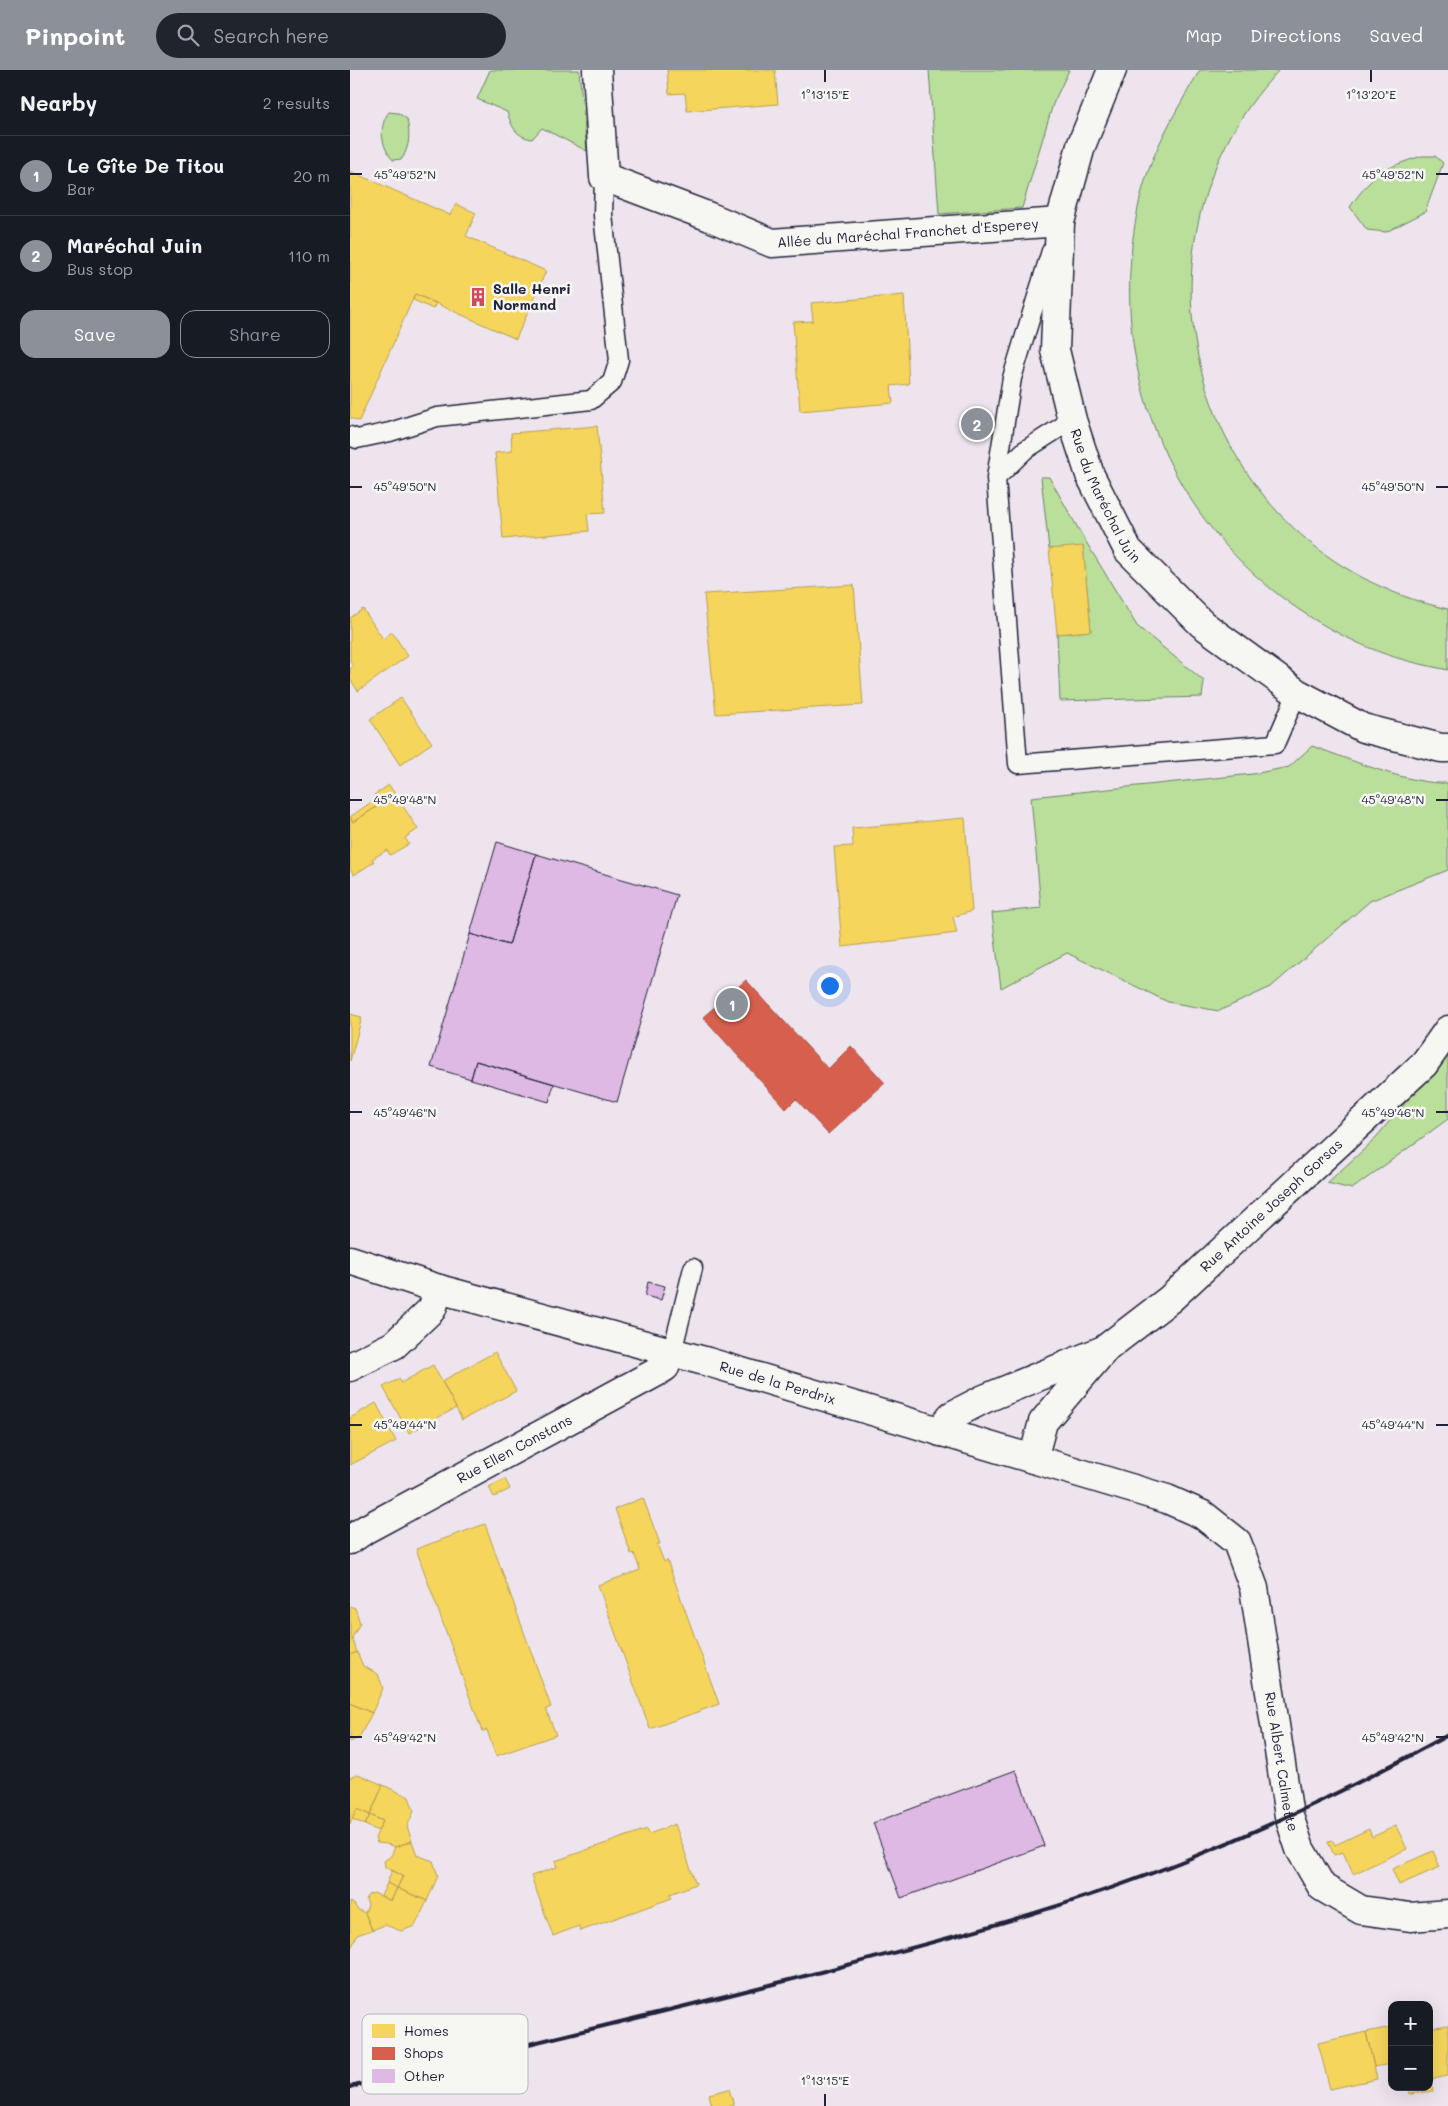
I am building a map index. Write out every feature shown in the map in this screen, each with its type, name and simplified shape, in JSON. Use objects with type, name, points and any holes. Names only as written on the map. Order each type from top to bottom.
[{"type":"street","points":[[597,70],[604,177]]},
{"type":"street","name":"Rue du Maréchal Juin","points":[[1112,70],[1081,146],[1060,222],[1055,350],[1072,420],[1090,476],[1128,550],[1202,624],[1297,693],[1363,728],[1448,748]]},
{"type":"street","name":"Allée du Maréchal Franchet d'Esperey","points":[[604,177],[710,217],[772,243],[1060,222]]},
{"type":"street","name":"Rue Antoine Joseph Gorsas","points":[[1033,1459],[1043,1422],[1105,1349],[1170,1299],[1424,1064],[1448,1030]]},
{"type":"street","name":"Rue de la Perdrix","points":[[350,1260],[439,1289],[672,1352],[1168,1499],[1203,1515]]},
{"type":"street","points":[[350,1367],[394,1345],[432,1310],[439,1289]]},
{"type":"street","name":"Rue Antoine Joseph Gorsas","points":[[940,1432],[951,1416],[984,1400],[1105,1349]]},
{"type":"street","name":"Rue Ellen Constans","points":[[350,1540],[366,1529],[666,1367],[672,1352]]},
{"type":"street","name":"Rue Albert Calmette","points":[[1203,1515],[1237,1542],[1254,1588],[1289,1816],[1300,1849],[1322,1887],[1361,1910],[1410,1917],[1448,1914]]},
{"type":"lane","points":[[350,436],[357,439],[436,417],[591,400],[612,382],[619,360],[602,215],[604,177]]},
{"type":"lane","points":[[1060,222],[1012,378],[996,478],[1018,764],[1275,744],[1297,693]]},
{"type":"lane","points":[[996,478],[1025,450],[1072,420]]},
{"type":"lane","points":[[672,1352],[693,1268]]},
{"type":"green space","points":[[490,70],[579,70],[587,151],[542,128],[532,139],[526,138],[515,130],[507,112],[477,99]]},
{"type":"green space","points":[[929,70],[1069,70],[1053,104],[1022,208],[939,214]]},
{"type":"green space","points":[[1200,70],[1279,70],[1227,144],[1198,224],[1192,307],[1206,388],[1241,463],[1293,528],[1363,578],[1448,609],[1448,670],[1403,660],[1377,651],[1313,619],[1258,578],[1212,529],[1175,473],[1149,412],[1134,347],[1130,278],[1138,208],[1148,171],[1163,136]]},
{"type":"green space","points":[[389,112],[398,113],[407,119],[409,140],[402,159],[393,160],[386,149],[382,136],[383,124]]},
{"type":"green space","points":[[1422,156],[1435,156],[1443,163],[1425,212],[1386,232],[1367,230],[1350,207],[1358,196],[1365,187],[1388,169]]},
{"type":"green space","points":[[1041,477],[1049,477],[1137,626],[1204,681],[1202,697],[1060,701],[1057,634],[1091,631],[1083,547],[1049,549]]},
{"type":"green space","points":[[1312,746],[1398,776],[1433,783],[1448,783],[1448,870],[1370,901],[1271,987],[1219,1011],[1168,1002],[1067,953],[1001,988],[992,913],[1041,908],[1031,797],[1253,774],[1289,767]]},
{"type":"green space","points":[[1448,1052],[1448,1119],[1352,1189],[1327,1183],[1372,1142]]},
{"type":"building: Homes","points":[[667,70],[775,70],[778,104],[687,111],[685,93],[669,94]]},
{"type":"building: Homes","name":"Salle Henri Normand","points":[[350,171],[450,215],[456,204],[476,213],[466,236],[546,271],[516,339],[415,294],[359,421],[350,418]]},
{"type":"building: Homes","points":[[415,294],[436,303],[433,309],[413,300]]},
{"type":"building: Homes","points":[[904,295],[909,384],[891,386],[893,403],[800,411],[793,322],[813,321],[811,303]]},
{"type":"building: Homes","points":[[597,426],[605,513],[587,514],[589,531],[503,539],[495,453],[512,451],[511,433]]},
{"type":"building: Homes","points":[[1083,546],[1091,631],[1057,634],[1049,549]]},
{"type":"building: Homes","points":[[854,585],[863,705],[716,714],[704,594]]},
{"type":"building: Homes","points":[[363,609],[383,639],[392,632],[408,656],[358,691],[350,679],[350,669],[353,666],[350,662],[350,618]]},
{"type":"building: Homes","points":[[401,698],[432,743],[400,765],[370,719]]},
{"type":"building: Homes","points":[[389,785],[418,829],[405,838],[409,844],[390,855],[387,850],[372,859],[374,862],[354,875],[350,869],[350,818],[353,822],[381,804],[374,795]]},
{"type":"building: Homes","points":[[377,798],[381,804],[353,822],[350,817]]},
{"type":"building: Homes","points":[[965,818],[972,911],[953,917],[957,933],[842,947],[834,847],[853,846],[852,828]]},
{"type":"building: Homes","points":[[350,1014],[362,1017],[350,1061]]},
{"type":"building: Homes","points":[[495,1352],[516,1391],[462,1420],[442,1381]]},
{"type":"building: Homes","points":[[433,1365],[456,1408],[409,1433],[383,1387],[399,1379],[401,1383]]},
{"type":"building: Homes","points":[[376,1403],[396,1441],[350,1465],[350,1418]]},
{"type":"building: Homes","points":[[505,1479],[510,1489],[494,1497],[489,1487]]},
{"type":"building: Homes","points":[[643,1498],[660,1544],[657,1544],[664,1562],[667,1560],[719,1704],[650,1729],[598,1585],[640,1570],[634,1553],[631,1554],[615,1509]]},
{"type":"building: Homes","points":[[485,1524],[551,1707],[546,1709],[556,1735],[496,1756],[487,1730],[482,1731],[416,1549]]},
{"type":"building: Homes","points":[[350,1606],[355,1608],[360,1623],[352,1638],[357,1652],[350,1655]]},
{"type":"building: Homes","points":[[357,1652],[363,1666],[378,1674],[383,1688],[372,1713],[350,1703],[350,1655]]},
{"type":"building: Homes","points":[[350,1703],[372,1713],[359,1738],[350,1742]]},
{"type":"building: Homes","points":[[358,1774],[383,1785],[370,1815],[357,1809],[350,1824],[350,1777]]},
{"type":"building: Homes","points":[[383,1785],[409,1797],[414,1811],[407,1827],[412,1841],[395,1847],[377,1843],[375,1838],[383,1821],[370,1815]]},
{"type":"building: Homes","points":[[357,1809],[370,1815],[365,1825],[352,1819]]},
{"type":"building: Homes","points":[[370,1815],[383,1821],[378,1831],[365,1825]]},
{"type":"building: Homes","points":[[675,1824],[696,1884],[670,1894],[672,1898],[580,1931],[579,1926],[553,1936],[531,1876],[557,1867],[555,1861],[647,1829],[649,1834]]},
{"type":"building: Homes","points":[[1396,1826],[1407,1849],[1353,1874],[1343,1852],[1334,1855],[1328,1842],[1333,1841],[1335,1845],[1369,1829],[1372,1837]]},
{"type":"building: Homes","points":[[412,1841],[417,1855],[433,1861],[438,1876],[427,1901],[397,1888],[403,1876],[385,1867],[384,1861],[391,1856],[395,1847]]},
{"type":"building: Homes","points":[[1433,1851],[1440,1867],[1399,1885],[1392,1869]]},
{"type":"building: Homes","points":[[392,1870],[403,1876],[397,1888],[387,1883]]},
{"type":"building: Homes","points":[[387,1883],[397,1888],[391,1901],[381,1896]]},
{"type":"building: Homes","points":[[397,1888],[427,1901],[415,1926],[401,1931],[385,1925],[372,1930],[365,1913],[368,1905],[366,1900],[368,1895],[374,1893],[391,1901]]},
{"type":"building: Homes","points":[[350,1902],[357,1909],[365,1913],[372,1930],[357,1935],[350,1951]]},
{"type":"building: Homes","points":[[1448,2025],[1448,2076],[1433,2079],[1433,2046],[1433,2027]]},
{"type":"building: Homes","points":[[1388,2028],[1388,2065],[1374,2067],[1366,2032]]},
{"type":"building: Homes","points":[[1366,2032],[1377,2079],[1330,2089],[1318,2043]]},
{"type":"building: Homes","points":[[729,2089],[734,2106],[712,2106],[709,2094]]},
{"type":"building: Homes","points":[[1410,2091],[1433,2091],[1410,2094]]},
{"type":"building: Shops","points":[[746,980],[828,1069],[851,1046],[885,1083],[828,1134],[796,1099],[786,1109],[703,1017]]},
{"type":"building: Other","points":[[497,842],[536,854],[509,945],[470,934]]},
{"type":"building: Other","points":[[536,854],[677,895],[617,1102],[476,1061],[471,1079],[431,1067],[470,934],[509,945]]},
{"type":"building: Other","points":[[476,1061],[554,1084],[549,1102],[471,1079]]},
{"type":"building: Other","points":[[648,1282],[665,1286],[661,1300],[645,1296]]},
{"type":"building: Other","points":[[1016,1770],[1044,1846],[901,1898],[873,1823]]},
{"type":"railway","points":[[528,2045],[775,1984],[924,1945],[1100,1892],[1143,1877],[1253,1832],[1351,1786],[1448,1735]]},
{"type":"railway","points":[[350,2087],[362,2084]]},
{"type":"place","name":"Salle Henri Normand","points":[[478,297]]},
{"type":"place","name":"Maréchal Juin","points":[[977,424]]},
{"type":"place","name":"Le Gîte De Titou","points":[[732,1004]]}]
